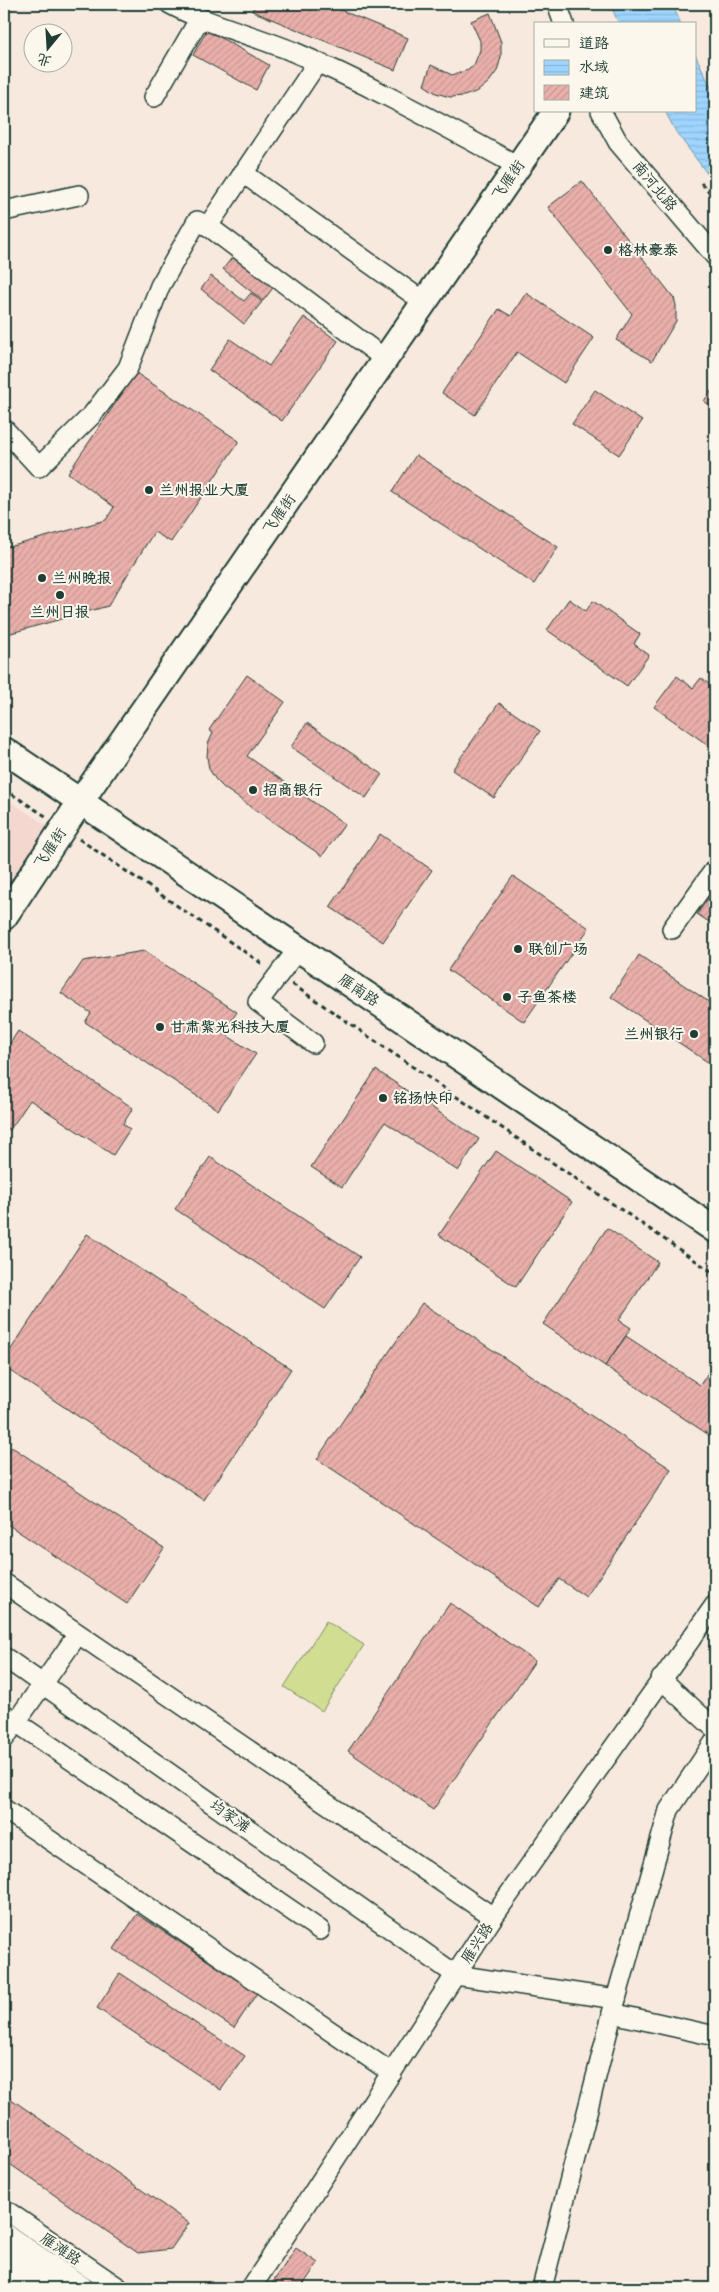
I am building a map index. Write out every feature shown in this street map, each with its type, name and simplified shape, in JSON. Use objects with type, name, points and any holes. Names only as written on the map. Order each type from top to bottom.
[{"type":"main road","name":"飞雁街","points":[[4,917],[80,802],[555,112]]},
{"type":"main road","name":"雁南路","points":[[4,750],[715,1230]]},
{"type":"main road","name":"雁滩路","points":[[4,2236],[80,2288]]},
{"type":"main road","points":[[4,2263],[41,2288]]},
{"type":"street","points":[[170,4],[200,18],[318,63],[397,100],[518,166]]},
{"type":"street","points":[[557,4],[563,22]]},
{"type":"street","points":[[154,97],[200,18]]},
{"type":"street","points":[[208,226],[318,63]]},
{"type":"street","name":"南河北路","points":[[602,112],[618,142],[715,256]]},
{"type":"street","points":[[243,173],[424,302]]},
{"type":"street","points":[[4,211],[79,195]]},
{"type":"street","points":[[4,429],[39,467],[92,414],[128,368],[165,278],[197,221],[208,226],[385,359]]},
{"type":"street","points":[[672,929],[715,869]]},
{"type":"street","points":[[298,949],[258,1002],[313,1043]]},
{"type":"street","points":[[4,1583],[493,1918]]},
{"type":"street","name":"雁兴路","points":[[251,2288],[493,1918],[715,1605]]},
{"type":"street","points":[[4,1739],[10,1718],[43,1684],[78,1634]]},
{"type":"street","name":"均家滩","points":[[4,1657],[456,1975]]},
{"type":"street","points":[[661,1679],[715,1729]]},
{"type":"street","points":[[10,1718],[320,1930]]},
{"type":"street","points":[[542,2288],[614,2006],[669,1810],[715,1740]]},
{"type":"street","points":[[4,1809],[392,2073]]},
{"type":"street","points":[[456,1975],[614,2006],[715,2036]]},
{"type":"street","name":"雁滩路","points":[[4,2209],[119,2288]]},
{"type":"path","points":[[701,183],[715,198]]},
{"type":"path","points":[[4,789],[715,1274]]},
{"type":"shaded area","points":[[4,797],[52,829],[4,902]]},
{"type":"green space","points":[[326,1621],[364,1645],[322,1711],[284,1687]]},
{"type":"water","points":[[610,4],[672,4],[680,22],[618,22]]},
{"type":"water","points":[[696,56],[715,96],[715,184],[676,132],[666,112],[696,112]]},
{"type":"building","points":[[255,4],[326,4],[408,38],[395,70],[252,11]]},
{"type":"building","points":[[490,13],[501,42],[501,57],[497,71],[489,82],[478,91],[464,96],[450,97],[436,93],[424,85],[431,65],[452,75],[468,70],[474,65],[480,50],[480,41],[471,21]]},
{"type":"building","points":[[207,30],[269,65],[256,90],[193,55]]},
{"type":"building","name":"格林豪泰","points":[[582,181],[674,298],[676,321],[652,361],[616,340],[632,314],[548,207]]},
{"type":"building","points":[[238,250],[278,281],[263,301],[223,269]]},
{"type":"building","points":[[211,276],[244,301],[251,293],[262,302],[244,324],[201,289]]},
{"type":"building","points":[[526,293],[594,338],[564,383],[517,352],[475,415],[442,393],[499,309],[511,316]]},
{"type":"building","points":[[304,317],[338,341],[282,421],[209,370],[230,339],[269,366]]},
{"type":"building","name":"兰州报业大厦","points":[[136,373],[239,441],[171,542],[154,532],[108,606],[4,635],[4,544],[9,547],[106,520],[114,507],[68,473]]},
{"type":"building","points":[[715,386],[715,409],[704,401]]},
{"type":"building","points":[[595,390],[642,421],[619,455],[572,424]]},
{"type":"building","points":[[416,455],[558,547],[534,584],[392,492]]},
{"type":"building","points":[[569,599],[586,611],[593,601],[640,634],[634,644],[649,655],[627,686],[547,630]]},
{"type":"building","points":[[247,675],[285,702],[247,756],[345,824],[322,856],[224,788],[209,769],[207,757],[208,744],[213,733],[209,730]]},
{"type":"building","points":[[677,676],[693,688],[701,678],[715,689],[715,750],[654,707]]},
{"type":"building","points":[[499,703],[540,731],[494,798],[452,770]]},
{"type":"building","points":[[307,723],[382,774],[366,798],[291,747]]},
{"type":"building","points":[[380,834],[432,870],[383,942],[330,907]]},
{"type":"building","name":"联创广场","points":[[513,876],[589,928],[524,1022],[448,970]]},
{"type":"building","points":[[715,889],[715,926],[697,914]]},
{"type":"building","name":"甘肃紫光科技大厦","points":[[144,951],[237,1012],[223,1033],[256,1054],[218,1110],[85,1022],[91,1013],[61,993],[83,961]]},
{"type":"building","points":[[639,955],[715,1006],[715,1067],[611,997]]},
{"type":"building","points":[[18,1031],[133,1108],[123,1124],[130,1129],[113,1155],[30,1100],[10,1130],[4,1126],[4,1053]]},
{"type":"building","points":[[376,1070],[479,1139],[458,1171],[385,1122],[342,1187],[311,1167]]},
{"type":"building","points":[[496,1151],[572,1202],[516,1287],[439,1235]]},
{"type":"building","points":[[210,1157],[360,1257],[325,1309],[175,1209]]},
{"type":"building","points":[[607,1228],[658,1262],[619,1320],[631,1328],[605,1366],[543,1324]]},
{"type":"building","points":[[87,1234],[291,1369],[204,1500],[4,1367],[4,1360]]},
{"type":"building","points":[[422,1303],[671,1469],[586,1597],[559,1579],[539,1607],[317,1459]]},
{"type":"building","points":[[626,1336],[700,1385],[715,1362],[715,1439],[605,1366]]},
{"type":"building","points":[[12,1447],[164,1548],[127,1604],[4,1522],[4,1459]]},
{"type":"building","points":[[450,1603],[535,1661],[433,1810],[348,1751]]},
{"type":"building","points":[[137,1914],[257,1993],[234,2028],[114,1949]]},
{"type":"building","points":[[120,1973],[245,2056],[221,2090],[97,2008]]},
{"type":"building","points":[[4,2094],[189,2223],[171,2249],[138,2253],[4,2160]]},
{"type":"building","points":[[296,2248],[318,2263],[301,2288],[269,2288]]},
{"type":"place","name":"格林豪泰","points":[[608,250]]},
{"type":"place","name":"兰州报业大厦","points":[[149,490]]},
{"type":"place","name":"兰州晚报","points":[[42,578]]},
{"type":"place","name":"兰州日报","points":[[60,595]]},
{"type":"place","name":"招商银行","points":[[253,790]]},
{"type":"place","name":"联创广场","points":[[518,949]]},
{"type":"place","name":"子鱼茶楼","points":[[507,997]]},
{"type":"place","name":"甘肃紫光科技大厦","points":[[160,1027]]},
{"type":"place","name":"兰州银行","points":[[694,1034]]},
{"type":"place","name":"铭扬快印","points":[[383,1098]]}]
